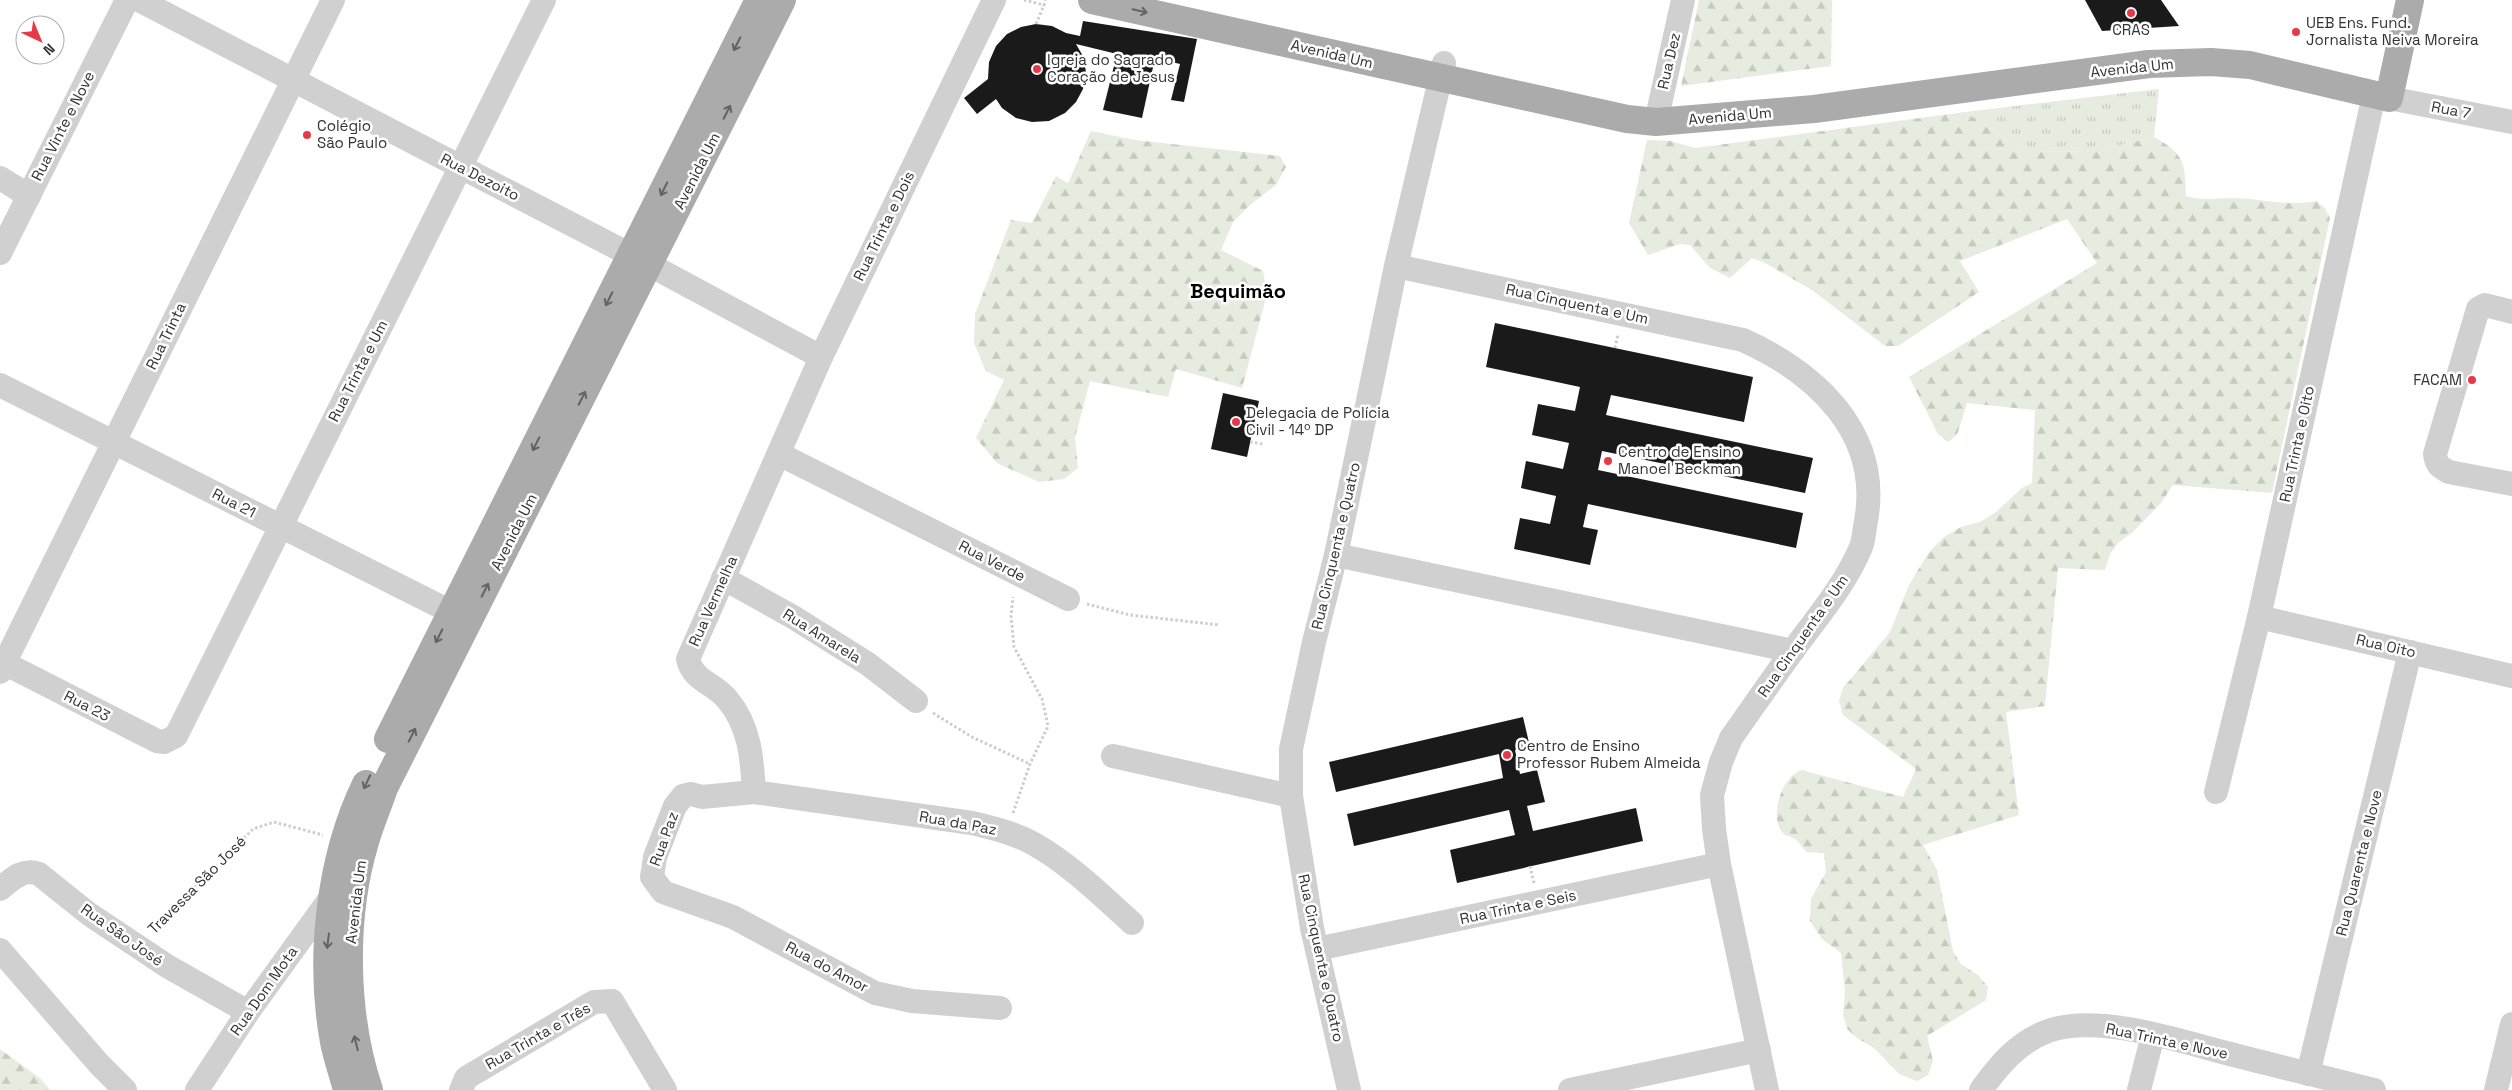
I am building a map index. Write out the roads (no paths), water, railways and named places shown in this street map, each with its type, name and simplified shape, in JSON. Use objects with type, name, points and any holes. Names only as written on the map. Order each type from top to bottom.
[{"type":"main road","name":"Avenida Um","points":[[640,260],[759,0]]},
{"type":"main road","name":"Avenida Um","points":[[347,1090],[334,1044],[328,998],[326,953],[334,893],[345,841],[364,788],[460,616],[640,260],[782,0]]},
{"type":"main road","name":"Avenida Um","points":[[1092,0],[1442,70]]},
{"type":"main road","name":"Avenida Um","points":[[1173,0],[1627,119],[1814,109],[2149,64],[2211,62],[2250,65],[2383,89]]},
{"type":"main road","points":[[2383,89],[2396,0]]},
{"type":"main road","points":[[2383,89],[2410,0]]},
{"type":"main road","name":"Avenida Um","points":[[369,1090],[354,1032],[350,985],[350,936],[354,895],[364,843],[384,788],[460,616]]},
{"type":"street","name":"Rua Vinte e Nove","points":[[0,253],[127,0]]},
{"type":"street","name":"Rua Dezoito","points":[[138,0],[640,260],[820,356]]},
{"type":"street","name":"Rua Trinta","points":[[2,668],[333,0]]},
{"type":"street","name":"Rua Trinta e Um","points":[[170,740],[176,736],[279,526],[544,0]]},
{"type":"street","name":"Rua Trinta e Dois","points":[[779,454],[820,356],[994,0]]},
{"type":"street","name":"Rua Dez","points":[[1657,116],[1683,0]]},
{"type":"street","name":"Rua Cinquenta e Quatro","points":[[1348,1090],[1312,928],[1291,796],[1291,749],[1314,642],[1336,555],[1396,266],[1442,70]]},
{"type":"street","name":"Rua 7","points":[[2383,89],[2512,122]]},
{"type":"street","name":"Rua Trinta e Oito","points":[[2216,792],[2383,89]]},
{"type":"street","points":[[0,178],[29,196]]},
{"type":"street","name":"Rua Cinquenta e Um","points":[[1396,266],[1743,340],[1783,359],[1812,382],[1843,414],[1857,442],[1867,475],[1869,503],[1861,546],[1838,589],[1731,738],[1721,762],[1712,794],[1719,864],[1767,1090]]},
{"type":"street","points":[[2512,312],[2485,305],[2478,309],[2435,454],[2436,462],[2440,468],[2449,472],[2512,484]]},
{"type":"street","name":"Rua 21","points":[[0,385],[460,616]]},
{"type":"street","name":"Rua Verde","points":[[779,454],[1068,599]]},
{"type":"street","name":"Rua Vermelha","points":[[754,792],[751,751],[746,731],[728,699],[713,686],[700,679],[690,669],[688,659],[779,454]]},
{"type":"street","points":[[1336,555],[1793,650]]},
{"type":"street","name":"Rua Amarela","points":[[723,578],[793,617],[868,664],[916,701]]},
{"type":"street","name":"Rua Oito","points":[[2259,617],[2512,676]]},
{"type":"street","name":"Rua Quarenta e Nove","points":[[2308,1074],[2410,652]]},
{"type":"street","name":"Rua 23","points":[[2,668],[157,741],[170,740]]},
{"type":"street","points":[[1113,756],[1291,796]]},
{"type":"street","name":"Rua da Paz","points":[[754,792],[972,823],[1006,832],[1033,843],[1078,874],[1132,923]]},
{"type":"street","name":"Rua Paz","points":[[663,892],[656,885],[652,869],[675,806],[683,796],[691,794],[702,797],[754,792]]},
{"type":"street","name":"Rua Trinta e Seis","points":[[1317,949],[1719,864]]},
{"type":"street","name":"Rua São José","points":[[0,889],[30,870],[40,874],[89,914],[167,966],[248,1012]]},
{"type":"street","name":"Rua do Amor","points":[[663,892],[733,917],[876,993],[912,1001],[1000,1008]]},
{"type":"street","name":"Rua Dom Mota","points":[[197,1090],[248,1012],[334,893]]},
{"type":"street","points":[[0,950],[99,1064],[125,1090]]},
{"type":"street","name":"Rua Trinta e Três","points":[[463,1084],[594,1002],[612,1002],[665,1090]]},
{"type":"street","points":[[2496,1090],[2512,1024]]},
{"type":"street","name":"Rua Trinta e Nove","points":[[1981,1090],[2008,1056],[2022,1044],[2049,1031],[2078,1025],[2096,1025],[2153,1035],[2374,1090]]},
{"type":"street","points":[[2139,1090],[2153,1035]]},
{"type":"street","points":[[1570,1090],[1759,1050]]},
{"type":"place","name":"CRAS","points":[[2131,13]]},
{"type":"place","name":"UEB Ens. Fund. Jornalista Neiva Moreira","points":[[2296,32]]},
{"type":"place","name":"Igreja do Sagrado Coração de Jesus","points":[[1037,69]]},
{"type":"place","name":"Colégio São Paulo","points":[[307,135]]},
{"type":"place","name":"FACAM","points":[[2472,380]]},
{"type":"place","name":"Delegacia de Polícia Civil - 14º DP","points":[[1236,422]]},
{"type":"place","name":"Centro de Ensino Manoel Beckman","points":[[1608,461]]},
{"type":"place","name":"Centro de Ensino Professor Rubem Almeida","points":[[1507,755]]},
{"type":"district","name":"Bequimão","points":[[1238,291]]}]
